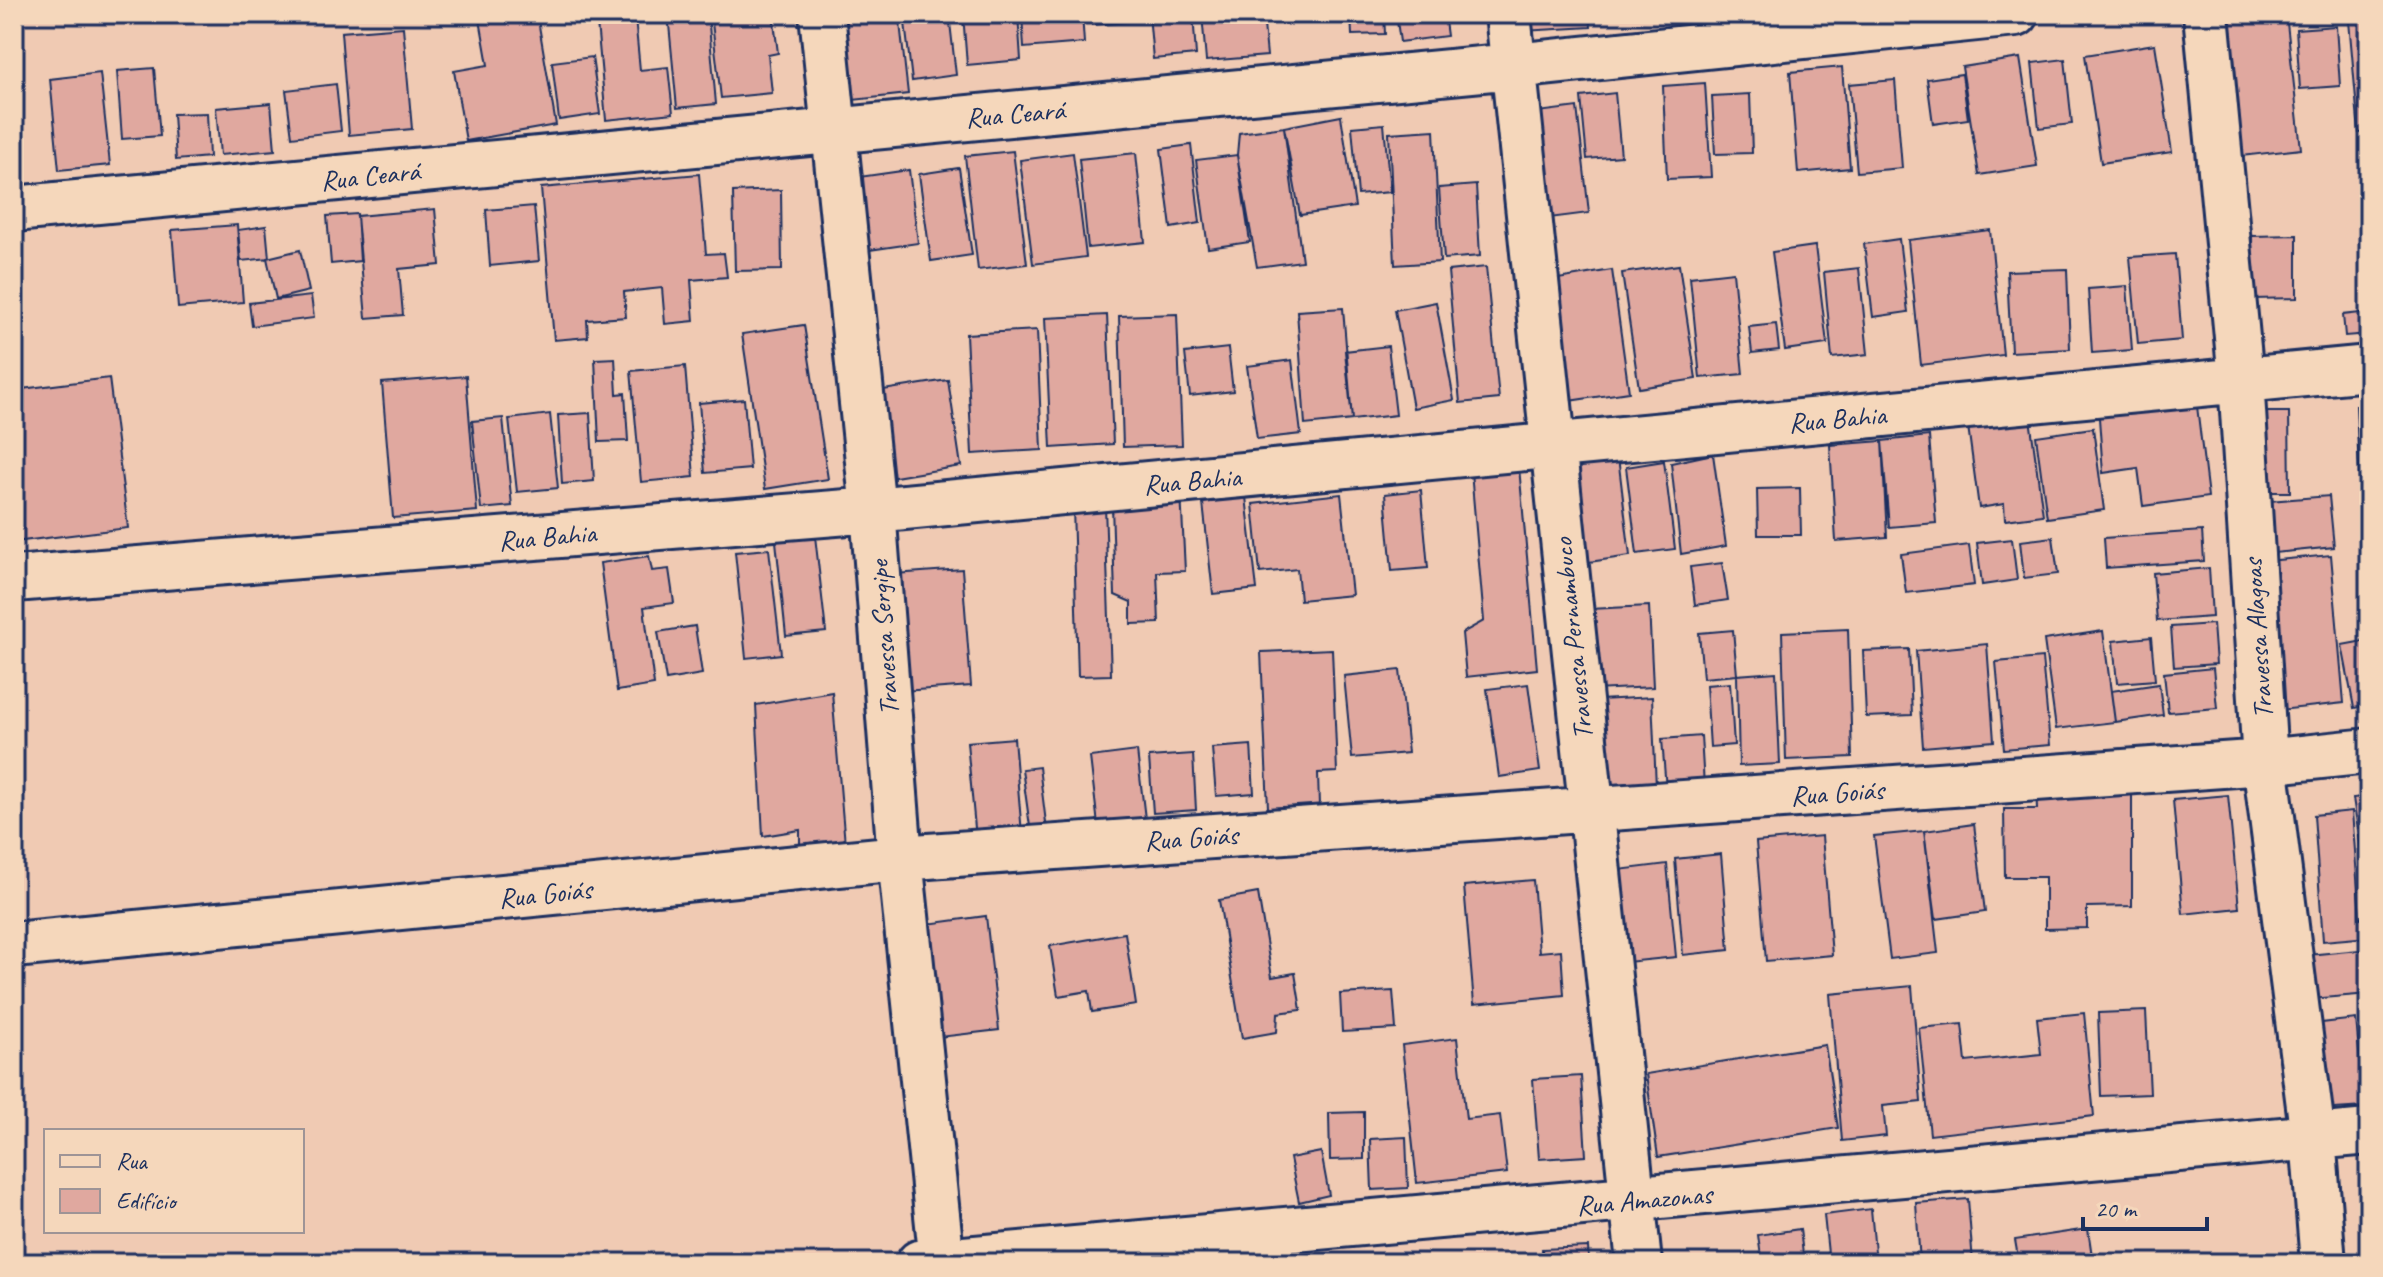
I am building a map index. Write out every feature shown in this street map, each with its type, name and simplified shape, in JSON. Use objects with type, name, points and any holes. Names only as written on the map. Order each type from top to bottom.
[{"type":"street","name":"Travessa Sergipe","points":[[822,14],[873,510],[934,1262]]},
{"type":"street","name":"Travessa Pernambuco","points":[[1508,14],[1630,1201],[1639,1263]]},
{"type":"street","name":"Rua Ceará","points":[[14,209],[1513,66],[2016,14]]},
{"type":"street","name":"Travessa Alagoas","points":[[2206,14],[2241,379],[2265,762],[2313,1137],[2323,1263]]},
{"type":"street","name":"Rua Bahia","points":[[14,579],[873,510],[2369,368]]},
{"type":"street","name":"Rua Goiás","points":[[14,945],[900,858],[2265,762],[2369,751]]},
{"type":"street","name":"Rua Amazonas","points":[[934,1262],[2369,1132]]},
{"type":"building","points":[[479,14],[537,14],[556,125],[466,141],[454,71],[488,65]]},
{"type":"building","points":[[668,14],[708,14],[716,104],[677,108]]},
{"type":"building","points":[[711,14],[773,14],[778,53],[768,55],[772,93],[721,98]]},
{"type":"building","points":[[835,14],[899,14],[908,94],[844,101]]},
{"type":"building","points":[[904,14],[949,14],[956,75],[912,81]]},
{"type":"building","points":[[963,14],[1018,14],[1021,60],[967,65]]},
{"type":"building","points":[[1022,14],[1082,14],[1084,43],[1024,48]]},
{"type":"building","points":[[1092,14],[1140,14],[1141,21],[1092,25]]},
{"type":"building","points":[[1149,14],[1193,14],[1196,55],[1153,59]]},
{"type":"building","points":[[1202,14],[1263,14],[1267,56],[1206,61]]},
{"type":"building","points":[[1351,14],[1384,14],[1385,34],[1352,35]]},
{"type":"building","points":[[1396,14],[1444,14],[1447,36],[1400,42]]},
{"type":"building","points":[[1522,14],[1590,14],[1591,27],[1523,31]]},
{"type":"building","points":[[1597,14],[1636,14],[1597,18]]},
{"type":"building","points":[[2286,14],[2301,149],[2242,156],[2227,20]]},
{"type":"building","points":[[635,18],[640,70],[668,67],[673,113],[606,120],[597,23]]},
{"type":"building","points":[[2369,20],[2369,132],[2359,133],[2349,21]]},
{"type":"building","points":[[2336,26],[2340,86],[2300,89],[2296,29]]},
{"type":"building","points":[[403,27],[412,129],[349,135],[341,32]]},
{"type":"building","points":[[2155,44],[2172,152],[2101,163],[2085,55]]},
{"type":"building","points":[[592,57],[600,114],[559,120],[552,62]]},
{"type":"building","points":[[2020,58],[2037,166],[1979,175],[1962,67]]},
{"type":"building","points":[[2065,59],[2072,124],[2039,128],[2032,63]]},
{"type":"building","points":[[1842,67],[1850,168],[1798,173],[1790,72]]},
{"type":"building","points":[[154,68],[160,136],[122,139],[117,71]]},
{"type":"building","points":[[100,73],[110,165],[59,170],[50,79]]},
{"type":"building","points":[[1962,74],[1968,119],[1933,124],[1927,79]]},
{"type":"building","points":[[1895,80],[1902,168],[1857,172],[1849,84]]},
{"type":"building","points":[[1705,83],[1711,177],[1667,179],[1663,86]]},
{"type":"building","points":[[336,84],[341,131],[292,137],[286,90]]},
{"type":"building","points":[[1615,93],[1621,156],[1587,159],[1581,97]]},
{"type":"building","points":[[1750,94],[1752,153],[1715,154],[1712,96]]},
{"type":"building","points":[[271,103],[275,150],[220,155],[216,108]]},
{"type":"building","points":[[1577,107],[1589,213],[1542,219],[1530,113]]},
{"type":"building","points":[[207,113],[209,157],[176,160],[173,114]]},
{"type":"building","points":[[1341,116],[1355,207],[1300,215],[1284,127]]},
{"type":"building","points":[[1384,124],[1390,192],[1358,195],[1352,127]]},
{"type":"building","points":[[1284,127],[1302,261],[1257,267],[1237,155],[1239,133]]},
{"type":"building","points":[[1434,130],[1440,262],[1395,265],[1389,133]]},
{"type":"building","points":[[1191,145],[1200,223],[1171,228],[1161,149]]},
{"type":"building","points":[[1013,151],[1027,264],[978,270],[965,156]]},
{"type":"building","points":[[1073,153],[1086,257],[1033,264],[1020,160]]},
{"type":"building","points":[[1136,153],[1145,242],[1088,248],[1079,159]]},
{"type":"building","points":[[1237,155],[1250,242],[1208,248],[1196,160]]},
{"type":"building","points":[[959,168],[972,255],[931,261],[919,174]]},
{"type":"building","points":[[909,170],[918,243],[869,250],[859,177]]},
{"type":"building","points":[[699,174],[706,254],[724,253],[727,277],[691,280],[694,321],[665,324],[662,288],[624,292],[626,317],[587,320],[588,337],[554,340],[541,188]]},
{"type":"building","points":[[1476,185],[1480,256],[1444,259],[1439,188]]},
{"type":"building","points":[[781,190],[782,270],[735,271],[733,192]]},
{"type":"building","points":[[534,206],[539,261],[490,266],[486,210]]},
{"type":"building","points":[[435,209],[440,265],[399,269],[403,315],[366,318],[357,216]]},
{"type":"building","points":[[357,214],[360,261],[331,264],[327,216]]},
{"type":"building","points":[[237,225],[243,302],[178,308],[172,230]]},
{"type":"building","points":[[266,226],[269,258],[241,261],[238,230]]},
{"type":"building","points":[[1990,230],[2003,355],[1921,365],[1908,240]]},
{"type":"building","points":[[2297,235],[2297,298],[2253,299],[2252,236]]},
{"type":"building","points":[[1899,239],[1908,312],[1873,317],[1864,244]]},
{"type":"building","points":[[1815,246],[1827,344],[1785,350],[1772,252]]},
{"type":"building","points":[[300,250],[309,291],[276,299],[267,258]]},
{"type":"building","points":[[2175,254],[2182,340],[2138,344],[2130,257]]},
{"type":"building","points":[[1679,265],[1696,379],[1639,388],[1622,273]]},
{"type":"building","points":[[1486,267],[1499,399],[1460,403],[1448,271]]},
{"type":"building","points":[[1859,268],[1868,354],[1832,358],[1824,272]]},
{"type":"building","points":[[2067,269],[2070,349],[2011,352],[2007,271]]},
{"type":"building","points":[[1612,270],[1629,392],[1562,402],[1546,281]]},
{"type":"building","points":[[1733,272],[1743,374],[1700,378],[1690,277]]},
{"type":"building","points":[[2127,286],[2132,350],[2092,353],[2088,289]]},
{"type":"building","points":[[311,296],[314,318],[252,326],[249,303]]},
{"type":"building","points":[[1436,302],[1454,400],[1413,408],[1395,310]]},
{"type":"building","points":[[1343,308],[1352,420],[1305,425],[1297,311]]},
{"type":"building","points":[[2369,312],[2369,334],[2345,336],[2343,315]]},
{"type":"building","points":[[1177,314],[1182,445],[1123,447],[1119,316]]},
{"type":"building","points":[[1107,315],[1113,444],[1051,448],[1045,318]]},
{"type":"building","points":[[1776,324],[1779,350],[1752,353],[1749,327]]},
{"type":"building","points":[[804,325],[828,479],[765,489],[742,334]]},
{"type":"building","points":[[1037,330],[1042,450],[972,454],[966,334]]},
{"type":"building","points":[[1388,346],[1396,415],[1352,420],[1345,351]]},
{"type":"building","points":[[1228,348],[1233,391],[1190,396],[1185,353]]},
{"type":"building","points":[[615,358],[617,394],[625,393],[628,441],[599,442],[595,359]]},
{"type":"building","points":[[1292,360],[1301,434],[1257,439],[1247,366]]},
{"type":"building","points":[[685,366],[694,477],[641,482],[631,371]]},
{"type":"building","points":[[466,376],[477,511],[393,518],[382,383]]},
{"type":"building","points":[[109,378],[128,528],[14,542],[14,390]]},
{"type":"building","points":[[948,380],[961,466],[883,479],[870,392]]},
{"type":"building","points":[[2196,398],[2208,497],[2143,506],[2138,468],[2103,473],[2099,418],[2095,411]]},
{"type":"building","points":[[744,399],[750,469],[705,473],[699,403]]},
{"type":"building","points":[[2356,405],[2369,405],[2369,514],[2361,515]]},
{"type":"building","points":[[2257,412],[2289,412],[2290,492],[2257,492]]},
{"type":"building","points":[[590,413],[594,481],[562,484],[558,415]]},
{"type":"building","points":[[550,414],[558,488],[517,492],[509,419]]},
{"type":"building","points":[[503,418],[512,506],[481,509],[472,421]]},
{"type":"building","points":[[2030,418],[2043,515],[2005,520],[2004,504],[1979,508],[1968,426]]},
{"type":"building","points":[[2093,428],[2104,510],[2047,518],[2036,436]]},
{"type":"building","points":[[1929,436],[1936,523],[1889,527],[1882,441]]},
{"type":"building","points":[[1882,441],[1887,537],[1836,541],[1830,445]]},
{"type":"building","points":[[1713,454],[1726,546],[1681,554],[1671,463]]},
{"type":"building","points":[[1618,457],[1630,556],[1582,563],[1570,463]]},
{"type":"building","points":[[1664,461],[1675,549],[1637,554],[1626,467]]},
{"type":"building","points":[[1519,467],[1537,669],[1466,677],[1462,633],[1484,621],[1471,472]]},
{"type":"building","points":[[1800,488],[1801,535],[1758,535],[1757,489]]},
{"type":"building","points":[[1421,490],[1428,568],[1392,571],[1385,494]]},
{"type":"building","points":[[1181,492],[1185,571],[1157,572],[1159,623],[1131,624],[1131,602],[1115,595],[1112,505]]},
{"type":"building","points":[[1341,494],[1352,595],[1300,600],[1297,569],[1260,573],[1253,504]]},
{"type":"building","points":[[2329,496],[2334,547],[2274,553],[2269,501]]},
{"type":"building","points":[[1246,497],[1257,589],[1213,594],[1203,503]]},
{"type":"building","points":[[1105,506],[1111,675],[1078,676],[1073,507]]},
{"type":"building","points":[[2202,531],[2204,561],[2106,568],[2104,538]]},
{"type":"building","points":[[815,536],[826,632],[786,636],[776,541]]},
{"type":"building","points":[[2053,537],[2058,574],[2024,578],[2020,541]]},
{"type":"building","points":[[2012,539],[2017,580],[1982,585],[1977,543]]},
{"type":"building","points":[[1969,545],[1974,585],[1906,593],[1901,554]]},
{"type":"building","points":[[769,549],[781,654],[746,658],[735,552]]},
{"type":"building","points":[[2331,555],[2344,703],[2280,710],[2266,561]]},
{"type":"building","points":[[649,556],[652,571],[669,569],[674,603],[644,607],[654,685],[617,691],[600,563]]},
{"type":"building","points":[[1722,563],[1728,600],[1695,605],[1690,567]]},
{"type":"building","points":[[2209,568],[2212,617],[2157,621],[2153,573]]},
{"type":"building","points":[[962,569],[971,686],[903,691],[895,574]]},
{"type":"building","points":[[1649,606],[1653,687],[1594,690],[1590,609]]},
{"type":"building","points":[[2213,624],[2216,664],[2174,667],[2171,627]]},
{"type":"building","points":[[695,626],[702,674],[666,680],[658,632]]},
{"type":"building","points":[[1848,629],[1852,757],[1786,760],[1782,632]]},
{"type":"building","points":[[1733,630],[1737,675],[1703,678],[1699,633]]},
{"type":"building","points":[[2103,631],[2115,722],[2056,729],[2044,640]]},
{"type":"building","points":[[2151,637],[2155,680],[2117,683],[2113,641]]},
{"type":"building","points":[[2369,640],[2369,705],[2354,708],[2342,645]]},
{"type":"building","points":[[1987,644],[1994,741],[1923,747],[1916,651]]},
{"type":"building","points":[[1332,649],[1337,772],[1318,773],[1319,806],[1268,808],[1261,652]]},
{"type":"building","points":[[1909,649],[1912,715],[1866,717],[1863,651]]},
{"type":"building","points":[[2042,658],[2050,745],[2004,749],[1996,662]]},
{"type":"building","points":[[2213,668],[2217,708],[2168,712],[2164,673]]},
{"type":"building","points":[[1400,670],[1408,753],[1352,758],[1344,676]]},
{"type":"building","points":[[1776,672],[1780,764],[1739,766],[1737,675]]},
{"type":"building","points":[[1730,683],[1734,745],[1710,747],[1706,685]]},
{"type":"building","points":[[1528,684],[1540,771],[1499,777],[1487,689]]},
{"type":"building","points":[[2159,684],[2163,715],[2115,722],[2111,691]]},
{"type":"building","points":[[832,692],[846,856],[800,859],[800,830],[763,836],[756,705]]},
{"type":"building","points":[[1652,697],[1656,787],[1603,789],[1600,700]]},
{"type":"building","points":[[1701,736],[1704,786],[1666,789],[1662,739]]},
{"type":"building","points":[[1014,738],[1022,834],[976,839],[967,742]]},
{"type":"building","points":[[1251,745],[1254,793],[1216,796],[1212,748]]},
{"type":"building","points":[[1137,751],[1145,819],[1098,825],[1090,757]]},
{"type":"building","points":[[1193,754],[1196,810],[1153,813],[1149,757]]},
{"type":"building","points":[[1039,767],[1047,831],[1031,834],[1022,769]]},
{"type":"building","points":[[2132,782],[2132,906],[2087,907],[2087,928],[2045,929],[2045,877],[2005,877],[2004,809],[2037,809],[2036,783]]},
{"type":"building","points":[[2228,795],[2239,908],[2183,914],[2173,800]]},
{"type":"building","points":[[2369,796],[2369,894],[2368,894],[2353,798]]},
{"type":"building","points":[[2352,811],[2360,918],[2369,917],[2369,937],[2323,941],[2314,815]]},
{"type":"building","points":[[1974,824],[1985,912],[1936,919],[1924,831]]},
{"type":"building","points":[[1924,831],[1938,953],[1890,959],[1874,836]]},
{"type":"building","points":[[1822,836],[1832,955],[1766,961],[1756,842]]},
{"type":"building","points":[[1721,854],[1729,950],[1683,955],[1675,859]]},
{"type":"building","points":[[1667,864],[1676,957],[1627,962],[1618,870]]},
{"type":"building","points":[[1533,880],[1539,952],[1561,950],[1564,995],[1474,1004],[1464,886]]},
{"type":"building","points":[[1258,893],[1272,977],[1295,973],[1301,1010],[1278,1013],[1277,1032],[1242,1038],[1219,900]]},
{"type":"building","points":[[986,916],[999,1030],[940,1037],[927,924]]},
{"type":"building","points":[[1125,933],[1136,1005],[1092,1012],[1089,991],[1058,996],[1050,946]]},
{"type":"building","points":[[2369,949],[2369,994],[2311,999],[2308,955]]},
{"type":"building","points":[[1912,986],[1921,1102],[1883,1106],[1886,1136],[1842,1141],[1830,994]]},
{"type":"building","points":[[1393,991],[1396,1029],[1342,1032],[1340,994]]},
{"type":"building","points":[[2146,1011],[2150,1094],[2101,1096],[2098,1013]]},
{"type":"building","points":[[2084,1013],[2094,1116],[1930,1135],[1919,1028],[1962,1024],[1966,1062],[2041,1054],[2037,1018]]},
{"type":"building","points":[[2356,1019],[2364,1107],[2320,1110],[2313,1024]]},
{"type":"building","points":[[1457,1038],[1466,1119],[1500,1115],[1507,1173],[1417,1183],[1402,1045]]},
{"type":"building","points":[[1825,1045],[1838,1128],[1658,1157],[1646,1074]]},
{"type":"building","points":[[1581,1076],[1586,1156],[1539,1159],[1533,1079]]},
{"type":"building","points":[[1364,1112],[1364,1159],[1330,1160],[1329,1113]]},
{"type":"building","points":[[1406,1137],[1408,1188],[1372,1190],[1370,1139]]},
{"type":"building","points":[[1321,1152],[1329,1195],[1299,1202],[1290,1158]]},
{"type":"building","points":[[1968,1199],[1973,1263],[1920,1263],[1916,1203]]},
{"type":"building","points":[[1871,1209],[1876,1263],[1829,1263],[1824,1215]]},
{"type":"building","points":[[1800,1229],[1804,1263],[1762,1263],[1758,1235]]},
{"type":"building","points":[[2088,1229],[2093,1263],[2019,1263],[2015,1240]]},
{"type":"building","points":[[1588,1247],[1589,1263],[1543,1263],[1542,1249]]},
{"type":"building","points":[[1398,1257],[1399,1263],[1353,1263],[1353,1262]]}]
